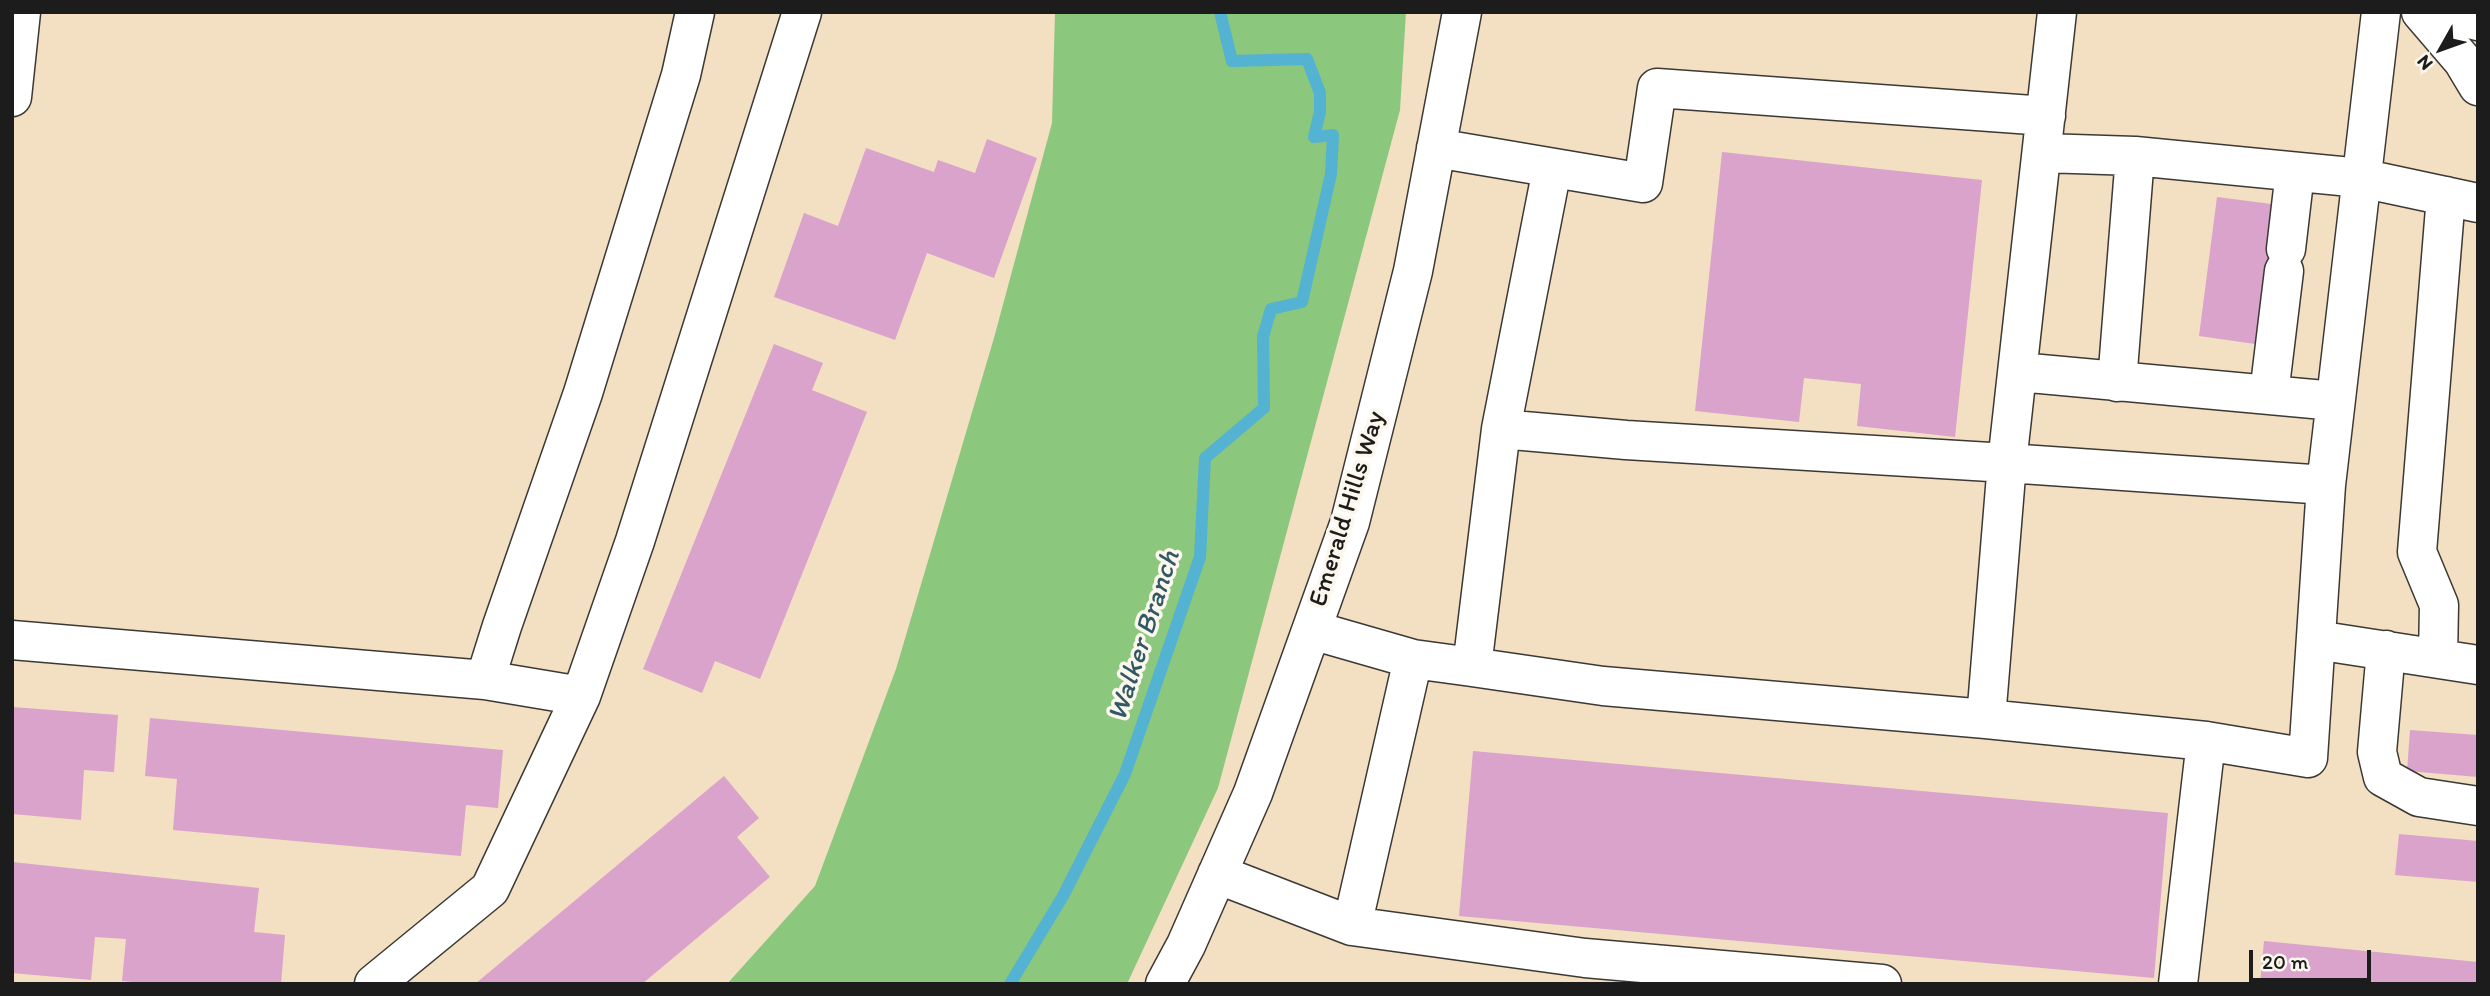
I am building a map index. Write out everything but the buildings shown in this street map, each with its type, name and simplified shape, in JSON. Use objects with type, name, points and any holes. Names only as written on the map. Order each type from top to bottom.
[{"type":"street","points":[[12,97],[21,12]]},
{"type":"street","points":[[485,680],[583,393],[681,75],[695,12]]},
{"type":"street","points":[[374,984],[490,889],[582,696],[635,541],[802,12]]},
{"type":"street","name":"Emerald Hills Way","points":[[1166,984],[1253,793],[1350,522],[1413,271],[1462,12]]},
{"type":"street","points":[[1986,719],[2007,463],[2057,12]]},
{"type":"street","points":[[1312,630],[1413,659],[1603,686],[2206,741],[2308,758],[2326,485],[2381,12]]},
{"type":"street","points":[[2421,12],[2463,61],[2478,86]]},
{"type":"street","points":[[2442,12],[2478,21]]},
{"type":"street","points":[[1436,148],[1643,183],[1657,88],[2044,135],[2135,156],[2361,178],[2462,200],[2417,552],[2439,605],[2438,658]]},
{"type":"street","points":[[2117,382],[2135,156]]},
{"type":"street","points":[[1472,667],[1501,429],[1552,169]]},
{"type":"street","points":[[2269,394],[2295,172]]},
{"type":"street","points":[[2018,372],[2335,401]]},
{"type":"street","points":[[1501,429],[1626,440],[2326,485]]},
{"type":"street","points":[[12,640],[485,680],[582,696]]},
{"type":"street","points":[[2316,640],[2478,665]]},
{"type":"street","points":[[2386,650],[2377,752],[2383,777],[2419,797],[2478,806]]},
{"type":"street","points":[[1352,926],[1413,659]]},
{"type":"street","points":[[2178,984],[2206,741]]},
{"type":"street","points":[[1217,874],[1352,926],[1585,958],[1882,984]]},
{"type":"green space","points":[[1055,12],[1406,12],[1400,110],[1218,788],[1127,984],[727,984],[815,886],[896,669],[994,338],[1052,123]]},
{"type":"waterway","name":"Walker Branch","points":[[1010,984],[1063,896],[1125,774],[1200,557],[1205,458],[1264,408],[1263,337],[1271,309],[1302,302],[1331,174],[1333,135],[1314,137],[1320,112],[1320,93],[1307,59],[1232,61],[1220,12]]}]
